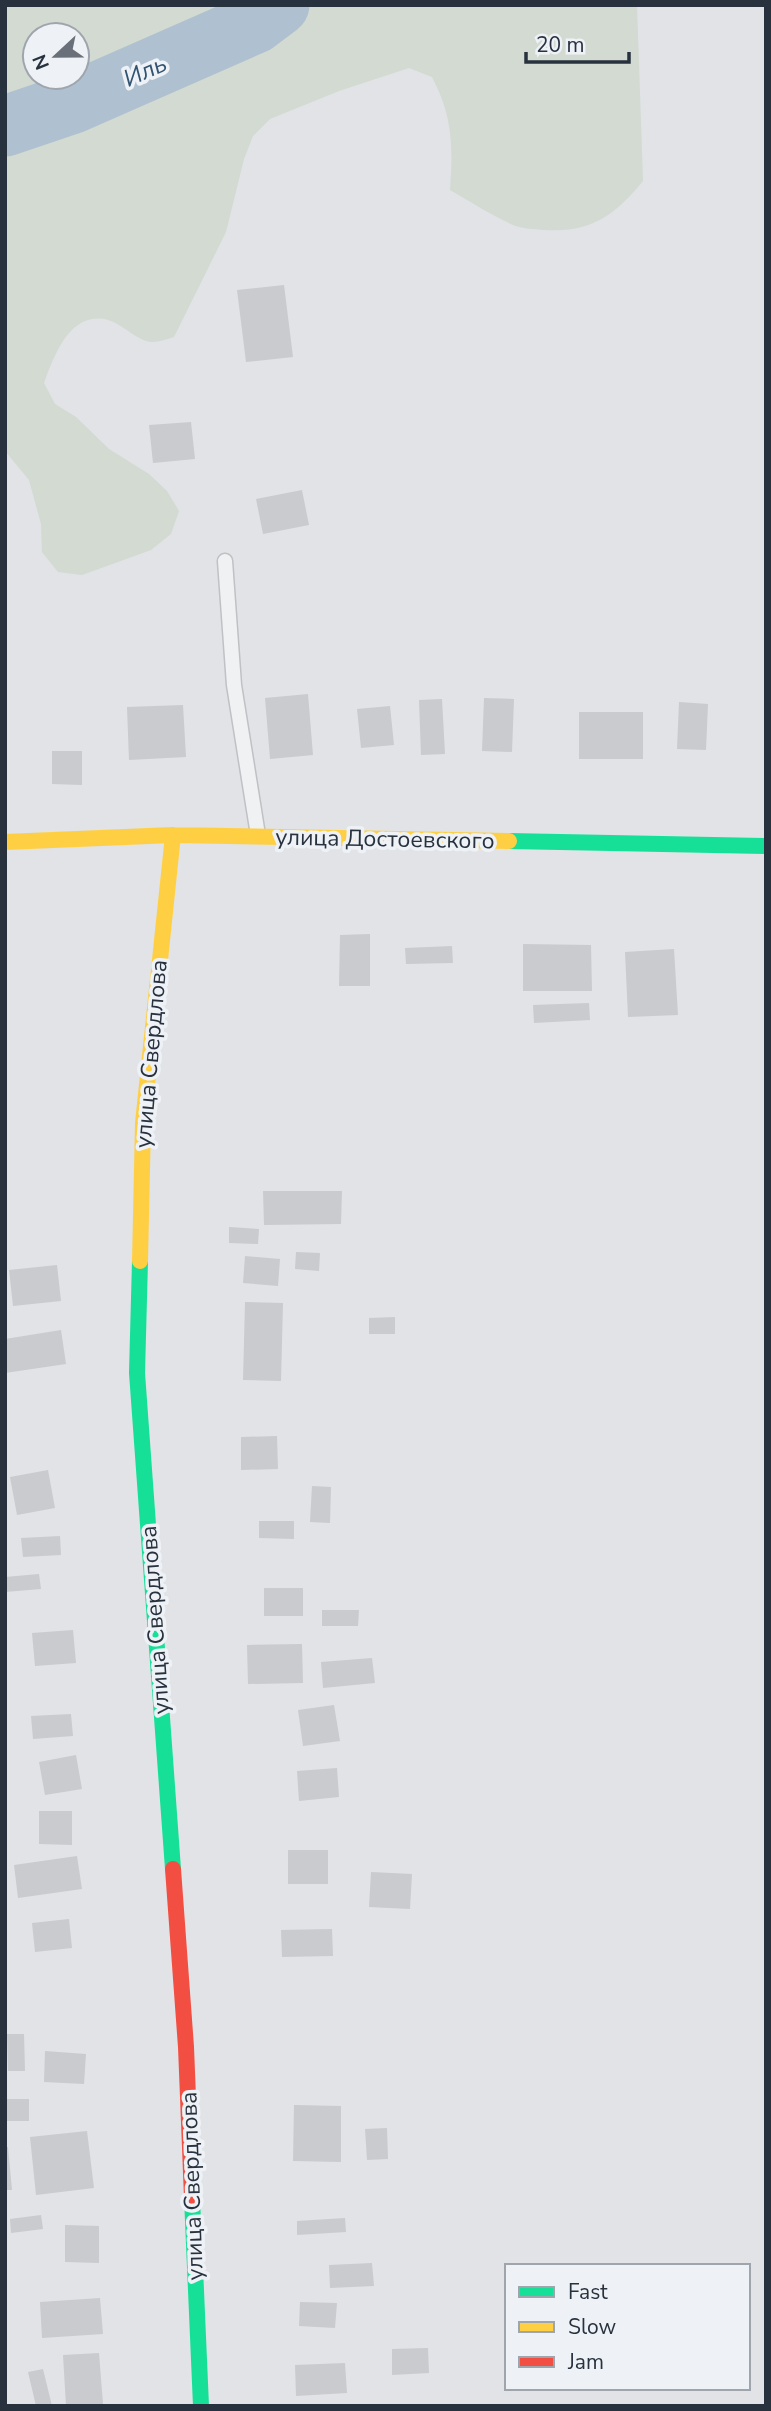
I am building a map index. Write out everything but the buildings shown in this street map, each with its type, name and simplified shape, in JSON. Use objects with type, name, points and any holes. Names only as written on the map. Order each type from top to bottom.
[{"type":"street","name":"улица Достоевского","points":[[5,842],[173,835],[766,846]]},
{"type":"street","name":"улица Свердлова","points":[[173,835],[143,1123],[137,1373],[186,2047],[201,2406]]},
{"type":"lane","points":[[225,561],[234,685],[258,837]]},
{"type":"shaded area","points":[[5,5],[637,5],[643,181],[612,212],[589,225],[576,228],[545,230],[520,227],[450,190],[451,145],[444,105],[432,77],[409,68],[339,91],[270,119],[253,136],[244,159],[226,232],[174,337],[152,342],[135,336],[108,320],[83,322],[66,338],[44,383],[55,404],[76,417],[109,449],[149,474],[167,491],[179,511],[171,534],[151,550],[82,575],[58,572],[42,552],[41,524],[29,480],[5,451]]},
{"type":"waterway","name":"Иль","points":[[5,126],[73,103],[255,23],[279,5]]},
{"type":"traffic: fast","points":[[509,841],[766,846]]},
{"type":"traffic: fast","points":[[140,1261],[137,1373],[173,1869]]},
{"type":"traffic: fast","points":[[192,2198],[201,2406]]},
{"type":"traffic: slow","points":[[140,1261],[143,1123],[173,835]]},
{"type":"traffic: slow","points":[[5,842],[173,835],[509,841]]},
{"type":"traffic: jam","points":[[173,1869],[186,2047],[192,2198]]}]
